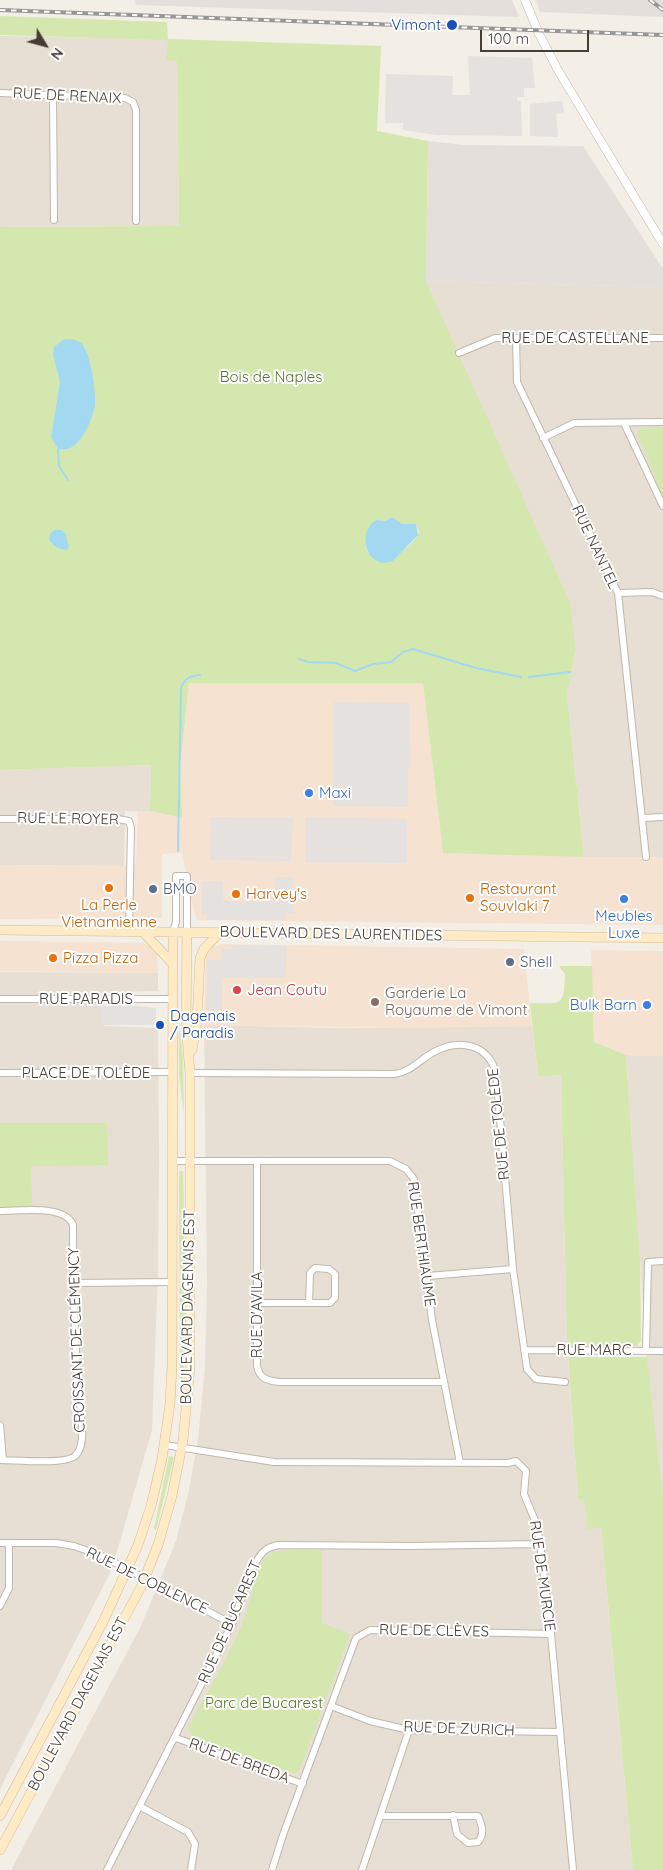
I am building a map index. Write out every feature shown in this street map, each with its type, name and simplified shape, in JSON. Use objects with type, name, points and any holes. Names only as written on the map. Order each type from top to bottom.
[{"type":"main road","name":"BOULEVARD DES LAURENTIDES","points":[[0,930],[663,938]]},
{"type":"main road","points":[[142,931],[173,964]]},
{"type":"main road","name":"BOULEVARD DAGENAIS EST","points":[[0,1816],[101,1626],[128,1569],[151,1506],[165,1445],[172,1381],[173,932]]},
{"type":"main road","name":"BOULEVARD DAGENAIS EST","points":[[0,1850],[145,1578],[168,1511],[182,1448],[190,1368],[190,1063],[186,1026],[186,932]]},
{"type":"main road","points":[[190,1063],[198,1021],[200,958],[205,947],[220,932]]},
{"type":"street","points":[[525,0],[553,61],[663,244]]},
{"type":"street","name":"RUE DE RENAIX","points":[[0,93],[124,98],[134,104],[136,110],[136,221]]},
{"type":"street","points":[[53,94],[54,220]]},
{"type":"street","name":"RUE NANTEL","points":[[516,338],[517,382],[618,594],[646,857]]},
{"type":"street","name":"RUE DE CASTELLANE","points":[[459,353],[492,339],[663,338]]},
{"type":"street","points":[[544,438],[574,423],[663,422]]},
{"type":"street","points":[[624,423],[663,506]]},
{"type":"street","points":[[618,594],[652,592],[663,596]]},
{"type":"street","points":[[643,818],[663,817]]},
{"type":"street","name":"RUE LE ROYER","points":[[0,819],[118,819],[129,821],[131,828],[129,931]]},
{"type":"street","points":[[173,932],[176,922],[176,876],[186,876],[186,932]]},
{"type":"street","name":"RUE PARADIS","points":[[0,998],[173,1000]]},
{"type":"street","name":"RUE DE TOLÈDE","points":[[190,1073],[394,1074],[406,1072],[442,1048],[456,1046],[481,1049],[490,1058],[496,1073],[513,1269],[527,1369],[536,1379],[565,1382]]},
{"type":"street","name":"PLACE DE TOLÈDE","points":[[0,1073],[173,1072]]},
{"type":"street","name":"RUE BERTHIAUME","points":[[173,1161],[390,1161],[406,1169],[414,1179],[428,1276],[432,1320],[460,1463]]},
{"type":"street","name":"RUE D'AVILA","points":[[257,1161],[257,1366],[261,1375],[266,1380],[280,1382],[443,1382]]},
{"type":"street","name":"CROISSANT DE CLÉMENCY","points":[[0,1211],[56,1211],[71,1219],[73,1225],[75,1360],[82,1427],[81,1449],[74,1457],[60,1460],[1,1460]]},
{"type":"street","points":[[646,1350],[648,1262],[663,1261]]},
{"type":"street","points":[[257,1303],[309,1304],[330,1303],[335,1298],[335,1274],[329,1269],[315,1268],[310,1273],[309,1304]]},
{"type":"street","points":[[428,1276],[513,1269]]},
{"type":"street","points":[[73,1283],[173,1282]]},
{"type":"street","name":"RUE MARC","points":[[524,1350],[663,1351]]},
{"type":"street","points":[[0,1425],[1,1460]]},
{"type":"street","name":"RUE DE MURCIE","points":[[165,1445],[274,1462],[460,1463],[516,1461],[524,1467],[527,1476],[524,1494],[536,1523],[540,1544],[551,1634],[574,1870]]},
{"type":"street","name":"RUE DE COBLENCE","points":[[0,1543],[56,1543],[74,1546],[100,1555],[232,1624]]},
{"type":"street","points":[[0,1606],[10,1588],[8,1543]]},
{"type":"street","name":"RUE DE BUCAREST","points":[[107,1870],[176,1738],[232,1624],[248,1581],[260,1556],[266,1549],[278,1545],[410,1546],[540,1544]]},
{"type":"street","name":"RUE DE CLÈVES","points":[[272,1870],[283,1835],[356,1638],[370,1630],[551,1634]]},
{"type":"street","name":"RUE DE ZURICH","points":[[331,1706],[370,1721],[409,1730],[560,1732]]},
{"type":"street","points":[[362,1870],[409,1730]]},
{"type":"street","name":"RUE DE BREDA","points":[[176,1738],[302,1784]]},
{"type":"street","points":[[141,1807],[188,1832],[195,1844],[191,1870]]},
{"type":"street","points":[[381,1816],[453,1815],[478,1816],[482,1827],[482,1838],[478,1842],[468,1843],[457,1834],[453,1815]]},
{"type":"shaded area","points":[[135,0],[512,0],[519,17],[136,5]]},
{"type":"shaded area","points":[[536,0],[663,0],[663,17],[540,12]]},
{"type":"shaded area","points":[[0,36],[168,39],[177,61],[179,226],[0,227]]},
{"type":"shaded area","points":[[468,56],[532,58],[535,88],[524,88],[524,97],[517,97],[517,101],[521,101],[522,136],[436,135],[403,130],[403,123],[385,123],[386,74],[453,76],[452,95],[470,95]]},
{"type":"shaded area","points":[[562,101],[564,112],[556,114],[558,137],[530,136],[530,104]]},
{"type":"shaded area","points":[[428,141],[464,145],[583,146],[663,269],[663,287],[426,281]]},
{"type":"shaded area","points":[[426,281],[663,287],[663,859],[584,857],[567,694],[576,651]]},
{"type":"shaded area","points":[[189,683],[423,683],[443,852],[584,857],[663,857],[663,925],[196,920],[182,853],[162,854],[162,918],[0,919],[0,865],[124,866],[136,863],[138,811],[150,811],[181,818],[180,768]]},
{"type":"shaded area","points":[[334,702],[409,703],[408,807],[333,806]]},
{"type":"shaded area","points":[[151,765],[150,811],[125,811],[124,866],[0,865],[0,770]]},
{"type":"shaded area","points":[[211,817],[293,818],[291,861],[210,860]]},
{"type":"shaded area","points":[[306,817],[407,819],[407,863],[305,862]]},
{"type":"shaded area","points":[[275,877],[293,877],[293,913],[285,913],[285,920],[207,920],[207,914],[202,914],[202,881],[223,881],[223,901],[275,901]]},
{"type":"shaded area","points":[[0,941],[146,943],[157,954],[158,973],[0,971]]},
{"type":"shaded area","points":[[220,944],[524,949],[532,1026],[420,1028],[204,1025],[206,955],[212,948]]},
{"type":"shaded area","points":[[233,945],[287,946],[285,977],[222,978],[222,1017],[207,1014],[207,960],[221,960],[222,949],[231,949]]},
{"type":"shaded area","points":[[591,950],[663,951],[663,1056],[626,1055],[594,1042]]},
{"type":"shaded area","points":[[0,972],[158,973],[158,991],[104,992],[104,1026],[158,1028],[159,1158],[158,1272],[152,1430],[112,1569],[0,1789]]},
{"type":"shaded area","points":[[127,1005],[156,1008],[156,1025],[101,1025],[102,1006]]},
{"type":"shaded area","points":[[204,1025],[340,1028],[532,1026],[538,1077],[561,1075],[567,1346],[578,1499],[584,1500],[601,1528],[633,1870],[11,1870],[141,1626],[176,1541],[189,1490],[198,1440],[205,1366],[207,1283]]},
{"type":"shaded area","points":[[626,1055],[663,1056],[663,1494],[646,1350]]},
{"type":"green space","name":"Bois de Naples","points":[[0,16],[167,22],[168,39],[381,46],[377,131],[428,141],[426,281],[570,603],[576,651],[567,694],[584,857],[443,853],[423,683],[189,683],[180,768],[182,818],[150,811],[151,765],[0,770],[0,227],[179,226],[177,61],[166,60],[168,40],[0,35]],"holes":[[[84,345],[91,366],[95,405],[51,437],[60,381]],[[390,518],[402,524],[416,524],[419,532],[414,540],[393,561],[368,553],[366,544],[368,531],[376,520],[385,521]]]},
{"type":"green space","points":[[663,427],[663,496],[637,433],[641,428]]},
{"type":"green space","points":[[559,966],[592,966],[594,1042],[626,1055],[640,1259],[641,1341],[637,1346],[567,1346],[561,1075],[538,1077],[530,1003],[555,1003],[562,998],[565,974]]},
{"type":"green space","points":[[179,1024],[183,1059],[184,1115],[179,1074]]},
{"type":"green space","points":[[0,1123],[107,1123],[108,1165],[31,1166],[32,1209],[0,1209]]},
{"type":"green space","points":[[179,1171],[183,1171],[185,1294],[184,1366],[180,1403]]},
{"type":"green space","points":[[568,1357],[647,1357],[663,1494],[663,1870],[633,1870],[601,1528],[588,1529],[584,1500],[578,1499]]},
{"type":"green space","points":[[169,1456],[174,1457],[156,1530],[154,1529]]},
{"type":"green space","name":"Parc de Bucarest","points":[[322,1550],[322,1623],[350,1634],[300,1769],[295,1773],[291,1773],[192,1739],[188,1727],[235,1641],[247,1611],[257,1572],[264,1559],[269,1554],[280,1551]]},
{"type":"water","points":[[64,339],[78,341],[85,349],[94,382],[95,405],[87,429],[79,441],[69,449],[58,449],[51,437],[60,381],[53,355],[54,347]]},
{"type":"water","points":[[394,518],[402,524],[416,524],[418,535],[393,561],[384,563],[370,556],[365,541],[366,533],[376,520],[385,521]]},
{"type":"water","points":[[55,530],[62,530],[65,533],[69,547],[67,550],[57,548],[49,540],[50,534]]},
{"type":"waterway","points":[[58,449],[59,466],[68,480]]},
{"type":"waterway","points":[[299,659],[308,662],[336,663],[355,671],[373,664],[391,662],[403,652],[413,649],[476,668],[521,677]]},
{"type":"waterway","points":[[529,677],[570,672]]},
{"type":"waterway","points":[[178,851],[181,688],[188,678],[200,675]]},
{"type":"railway","points":[[650,0],[663,10]]},
{"type":"railway","points":[[0,10],[663,35]]},
{"type":"place","name":"Vimont","points":[[452,25]]},
{"type":"place","name":"Maxi","points":[[309,793]]},
{"type":"place","name":"La Perle Vietnamienne","points":[[109,888]]},
{"type":"place","name":"BMO","points":[[153,889]]},
{"type":"place","name":"Harvey's","points":[[236,894]]},
{"type":"place","name":"Restaurant Souvlaki 7","points":[[470,898]]},
{"type":"place","name":"Meubles Luxe","points":[[624,899]]},
{"type":"place","name":"Pizza Pizza","points":[[53,958]]},
{"type":"place","name":"Shell","points":[[510,962]]},
{"type":"place","name":"Jean Coutu","points":[[237,990]]},
{"type":"place","name":"Garderie La Royaume de Vimont","points":[[375,1002]]},
{"type":"place","name":"Bulk Barn","points":[[647,1005]]},
{"type":"place","name":"Dagenais / Paradis","points":[[160,1025]]}]
